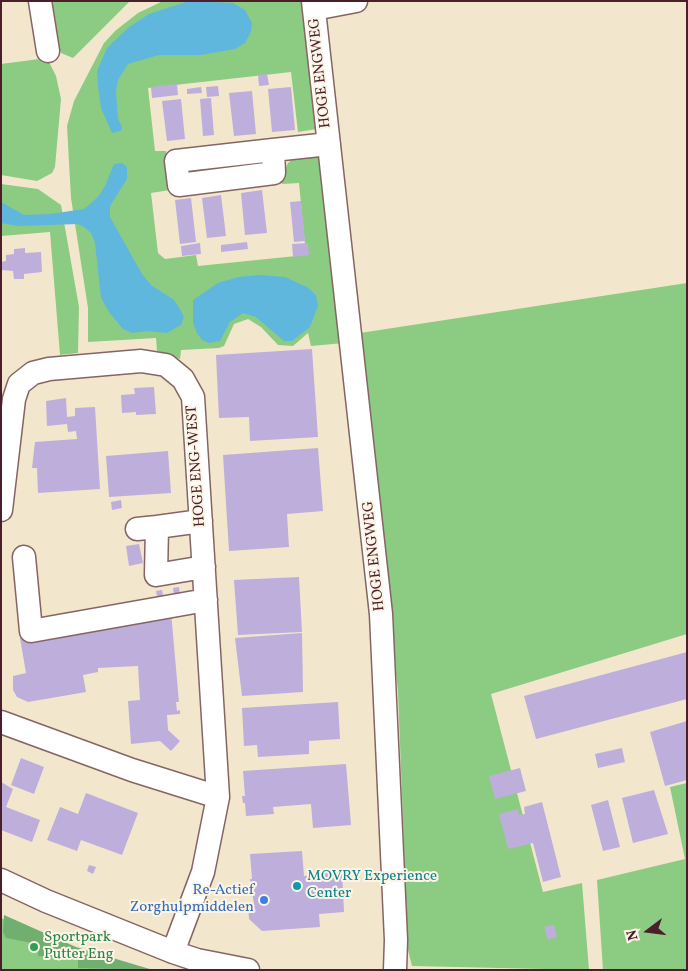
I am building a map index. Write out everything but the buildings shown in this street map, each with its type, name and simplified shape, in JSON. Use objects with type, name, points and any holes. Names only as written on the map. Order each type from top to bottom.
[{"type":"street","points":[[40,1],[48,51]]},
{"type":"street","points":[[314,5],[356,1]]},
{"type":"street","name":"HOGE ENGWEG","points":[[314,5],[381,614],[396,940],[395,970]]},
{"type":"street","name":"HOGE ENGWEG","points":[[273,150],[329,144]]},
{"type":"street","name":"HOGE ENG-WEST","points":[[1,510],[14,399],[20,384],[33,373],[49,369],[140,362],[166,365],[184,378],[193,397],[218,797],[202,872],[173,952]]},
{"type":"street","points":[[201,521],[147,528],[156,576],[204,567]]},
{"type":"street","points":[[24,557],[31,631],[206,600]]},
{"type":"street","points":[[1,722],[132,770],[218,797]]},
{"type":"street","points":[[1,880],[46,901],[173,952],[198,960],[248,970]]},
{"type":"green space","points":[[49,1],[130,1],[73,58],[61,53],[57,44]]},
{"type":"green space","points":[[163,1],[306,1],[317,129],[298,132],[291,72],[148,88],[155,151],[166,151],[170,190],[151,193],[158,253],[165,259],[196,255],[198,266],[306,255],[299,183],[282,184],[283,173],[288,163],[295,157],[310,155],[319,158],[344,343],[311,346],[308,333],[293,346],[278,345],[261,327],[248,319],[234,324],[224,346],[219,348],[181,350],[180,359],[157,351],[156,338],[88,342],[88,308],[71,198],[67,126],[74,101],[104,43],[115,31],[138,13]]},
{"type":"green space","points":[[47,58],[56,76],[61,99],[55,167],[52,173],[37,181],[1,175],[1,64]]},
{"type":"green space","points":[[1,184],[38,189],[61,205],[79,307],[78,353],[60,355],[50,232],[1,236]]},
{"type":"green space","points":[[687,283],[687,634],[491,694],[543,892],[582,883],[589,970],[412,966],[408,950],[398,692],[360,333]]},
{"type":"green space","points":[[687,783],[687,970],[603,970],[597,880],[685,859],[670,787]]},
{"type":"green space","points":[[4,915],[76,947],[153,970],[78,968],[78,957],[38,956],[38,944],[6,938],[3,932]]},
{"type":"green space","name":"Sportpark Putter Eng","points":[[1,918],[100,962],[122,970],[1,970]]},
{"type":"water","points":[[189,1],[233,3],[245,10],[252,23],[251,32],[245,43],[235,49],[201,55],[159,55],[128,64],[118,80],[116,91],[118,119],[122,127],[121,131],[112,133],[101,108],[97,71],[107,48],[129,27],[149,14]]},
{"type":"water","points":[[122,163],[127,167],[127,179],[110,206],[110,217],[142,274],[151,285],[174,300],[184,317],[181,325],[167,333],[147,331],[132,333],[123,329],[109,312],[101,298],[95,243],[91,233],[84,227],[78,224],[18,226],[1,223],[1,202],[24,215],[50,214],[84,209],[98,197],[114,164]]},
{"type":"water","points":[[260,275],[285,277],[307,287],[316,295],[318,306],[310,327],[292,341],[284,341],[256,317],[243,313],[230,322],[220,341],[209,343],[202,340],[193,323],[193,300],[218,283],[238,277]]},
{"type":"place","name":"MOVRY Experience Center","points":[[297,886]]},
{"type":"place","name":"Re-Actief Zorghulpmiddelen","points":[[264,900]]},
{"type":"place","name":"Sportpark Putter Eng","points":[[34,947]]}]
